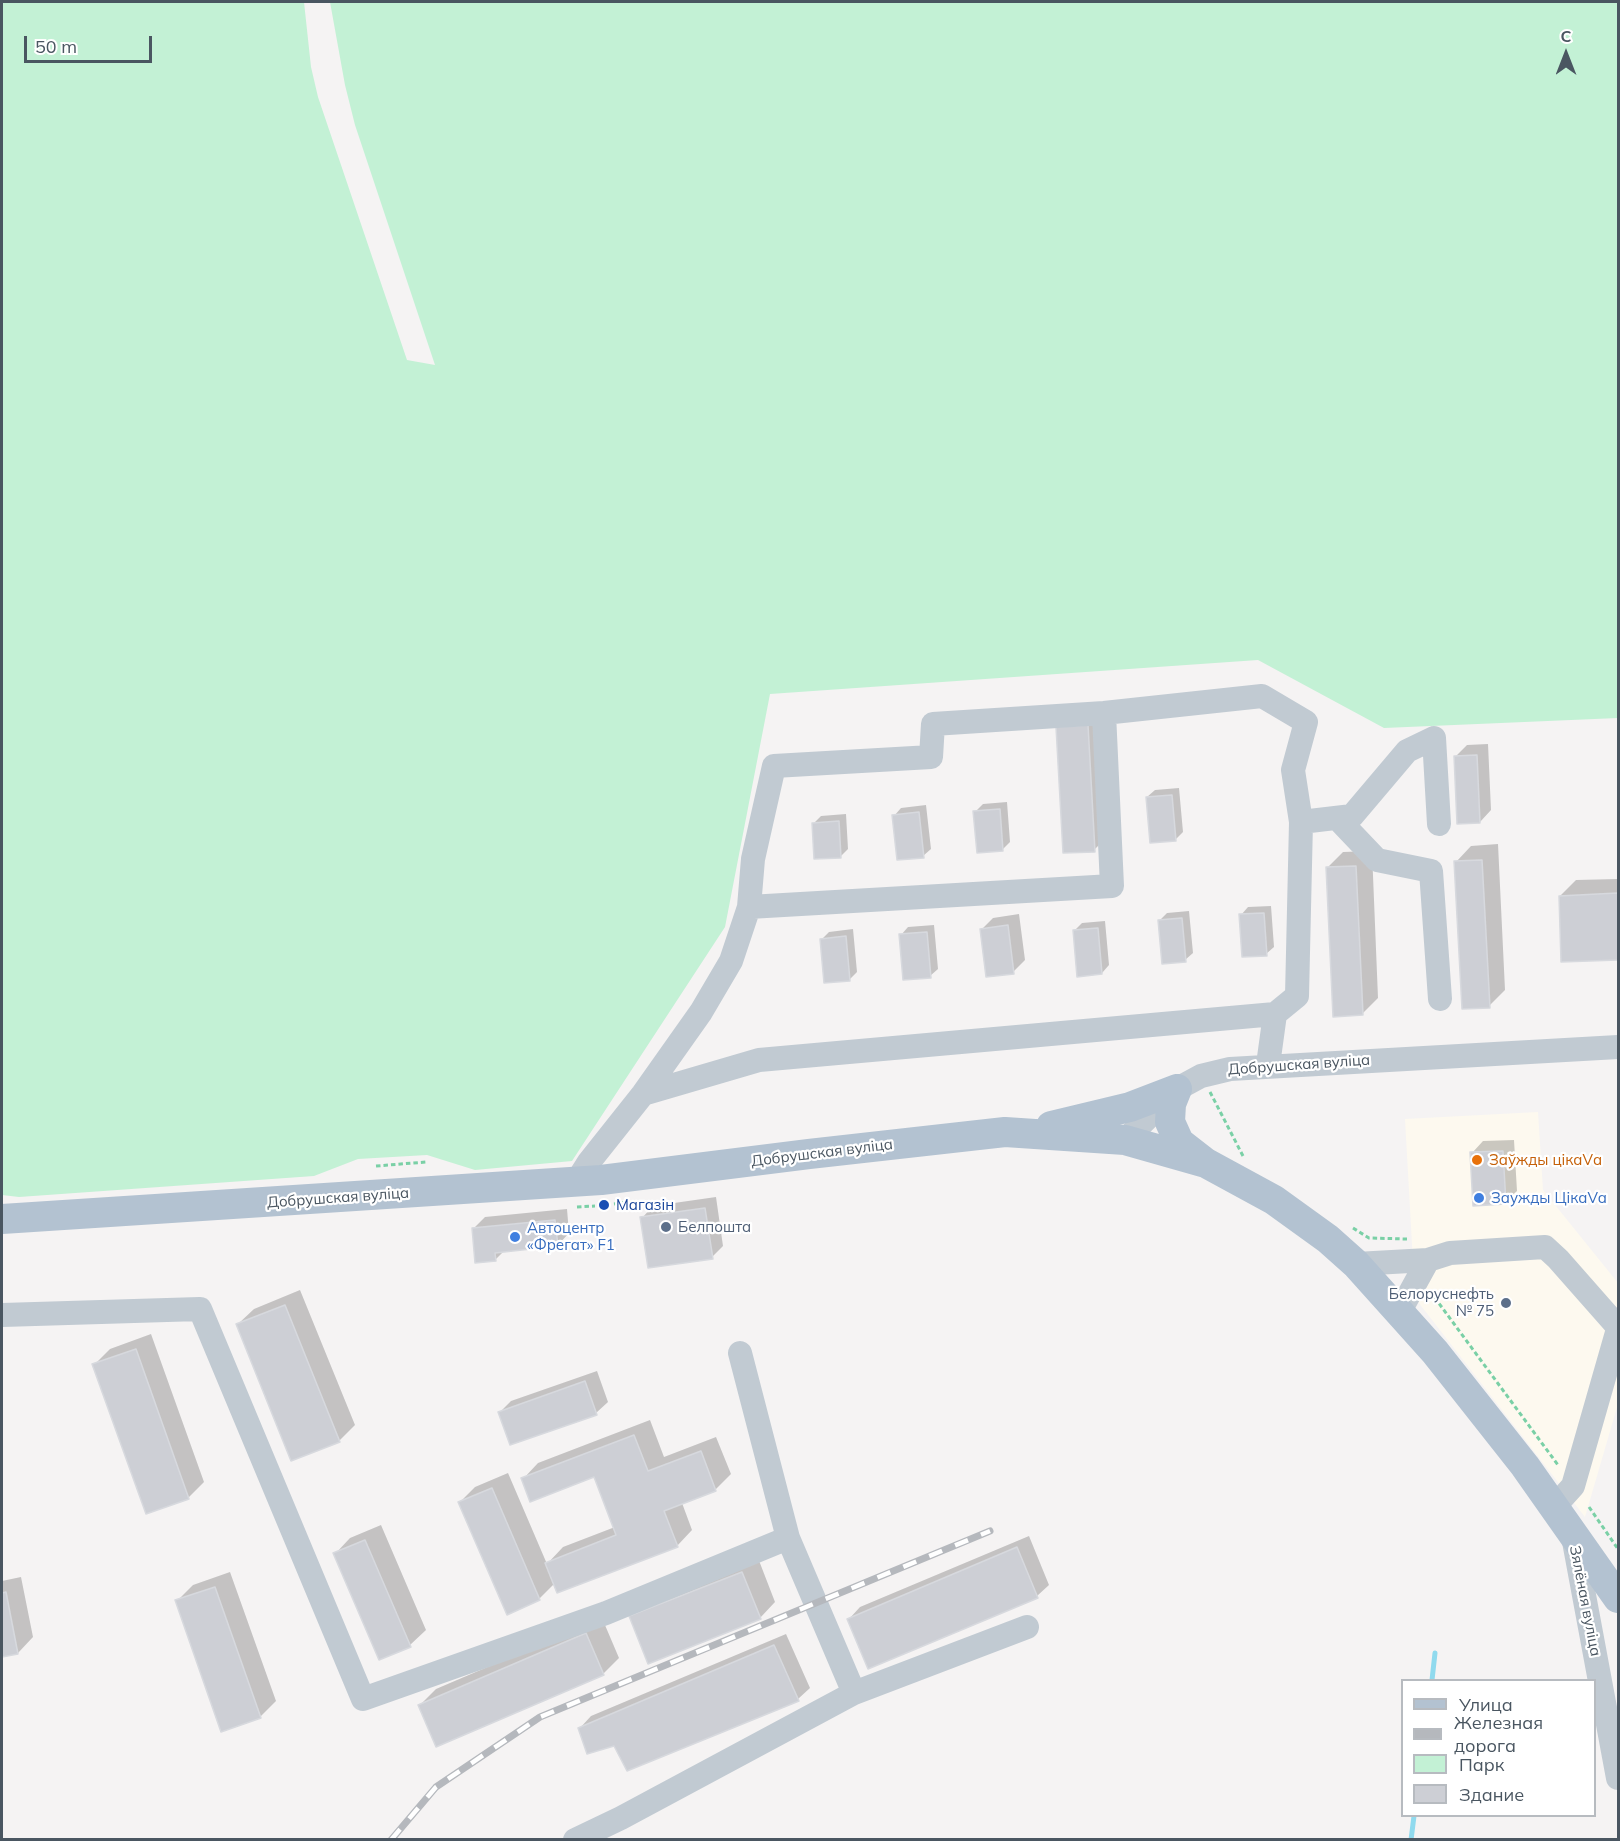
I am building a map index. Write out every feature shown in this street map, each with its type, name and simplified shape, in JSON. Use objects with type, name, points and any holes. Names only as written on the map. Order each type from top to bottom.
[{"type":"main road","points":[[1005,1132],[1064,1124],[1130,1107],[1177,1089]]},
{"type":"main road","points":[[1177,1089],[1171,1104],[1170,1122],[1179,1142],[1206,1163],[1274,1200],[1328,1239],[1356,1264],[1436,1352],[1572,1514],[1618,1598]]},
{"type":"main road","name":"Добрушская вуліца","points":[[2,1219],[577,1181],[1005,1132],[1125,1140]]},
{"type":"main road","points":[[1125,1140],[1206,1163]]},
{"type":"street","points":[[577,1181],[589,1162],[643,1094],[700,1012],[731,961],[749,907],[753,859],[774,766],[931,757],[933,724],[1104,712],[1262,696],[1306,722],[1293,770],[1301,822],[1297,996],[1275,1014],[759,1060],[643,1094]]},
{"type":"street","points":[[749,907],[1112,886],[1104,712]]},
{"type":"street","points":[[1301,822],[1352,816],[1407,751],[1434,738],[1439,824]]},
{"type":"street","points":[[1337,818],[1377,860],[1431,871],[1440,999]]},
{"type":"street","points":[[1268,1065],[1275,1014]]},
{"type":"street","name":"Добрушская вуліца","points":[[1125,1140],[1177,1089],[1201,1076],[1230,1069],[1268,1065],[1618,1047]]},
{"type":"street","points":[[1356,1264],[1439,1257],[1469,1266],[1552,1253],[1618,1328],[1573,1486],[1572,1514]]},
{"type":"street","points":[[1400,1311],[1439,1257]]},
{"type":"street","points":[[2,1315],[200,1309],[363,1700],[606,1614],[789,1538]]},
{"type":"street","points":[[740,1353],[789,1538],[854,1693]]},
{"type":"street","name":"Зялёная вуліца","points":[[1572,1514],[1618,1778]]},
{"type":"street","points":[[575,1839],[621,1818],[854,1693],[1027,1627]]},
{"type":"path","points":[[1208,1087],[1246,1162]]},
{"type":"path","points":[[376,1166],[426,1162]]},
{"type":"path","points":[[1348,1225],[1369,1238],[1410,1239]]},
{"type":"path","points":[[1434,1288],[1435,1298],[1560,1469]]},
{"type":"path","points":[[1572,1514],[1618,1549]]},
{"type":"shaded area","points":[[1538,1112],[1543,1190],[1618,1283],[1618,1404],[1585,1517],[1415,1298],[1405,1119]]},
{"type":"green space","points":[[2,2],[304,2],[311,67],[318,97],[407,360],[435,365],[355,125],[345,85],[330,2],[1618,2],[1618,718],[1384,728],[1258,660],[770,694],[725,927],[572,1161],[475,1170],[427,1155],[358,1159],[314,1176],[19,1197],[2,1195]]},
{"type":"building","points":[[1088,725],[1095,852],[1063,853],[1056,727]]},
{"type":"building","points":[[1477,755],[1480,823],[1457,824],[1454,756]]},
{"type":"building","points":[[1172,795],[1176,841],[1150,843],[1146,797]]},
{"type":"building","points":[[1000,809],[1003,851],[977,853],[973,811]]},
{"type":"building","points":[[919,812],[924,858],[897,860],[892,815]]},
{"type":"building","points":[[839,821],[841,858],[814,859],[812,823]]},
{"type":"building","points":[[1482,860],[1490,1008],[1462,1009],[1454,861]]},
{"type":"building","points":[[1356,866],[1363,1015],[1333,1017],[1326,867]]},
{"type":"building","points":[[1618,893],[1618,960],[1561,962],[1559,896]]},
{"type":"building","points":[[1264,913],[1267,956],[1242,957],[1239,914]]},
{"type":"building","points":[[1182,918],[1186,962],[1162,964],[1158,920]]},
{"type":"building","points":[[1008,925],[1014,974],[986,977],[980,929]]},
{"type":"building","points":[[1098,928],[1102,974],[1077,977],[1073,930]]},
{"type":"building","points":[[927,932],[931,978],[903,980],[899,934]]},
{"type":"building","points":[[846,936],[850,981],[824,983],[820,939]]},
{"type":"building","points":[[1503,1151],[1506,1204],[1473,1206],[1470,1152]]},
{"type":"building","points":[[705,1208],[713,1259],[648,1268],[640,1217]]},
{"type":"building","name":"Автоцентр «Фрегат» F1","points":[[555,1220],[558,1246],[495,1253],[496,1261],[475,1263],[472,1228]]},
{"type":"building","points":[[285,1305],[340,1442],[291,1461],[236,1324]]},
{"type":"building","points":[[136,1349],[189,1499],[146,1514],[92,1364]]},
{"type":"building","points":[[585,1381],[597,1415],[510,1445],[498,1412]]},
{"type":"building","points":[[634,1435],[648,1471],[701,1451],[716,1491],[664,1511],[678,1547],[557,1593],[545,1563],[616,1535],[594,1477],[530,1502],[521,1478]]},
{"type":"building","points":[[492,1488],[540,1600],[507,1615],[458,1502]]},
{"type":"building","points":[[365,1540],[411,1647],[379,1660],[333,1553]]},
{"type":"building","points":[[1017,1547],[1038,1598],[868,1669],[847,1619]]},
{"type":"building","points":[[742,1572],[761,1619],[648,1664],[629,1616]]},
{"type":"building","points":[[215,1587],[261,1718],[221,1732],[175,1600]]},
{"type":"building","points":[[6,1592],[18,1654],[2,1657],[2,1593]]},
{"type":"building","points":[[586,1633],[604,1675],[436,1747],[418,1705]]},
{"type":"building","points":[[774,1645],[799,1701],[627,1771],[614,1746],[587,1754],[578,1728]]},
{"type":"waterway","points":[[1432,1679],[1435,1653]]},
{"type":"waterway","points":[[1411,1840],[1414,1817]]},
{"type":"railway","points":[[391,1840],[436,1787],[540,1717],[990,1531]]},
{"type":"place","name":"Заўжды цікаVа","points":[[1477,1160]]},
{"type":"place","name":"Заужды ЦікаVа","points":[[1479,1198]]},
{"type":"place","name":"Магазін","points":[[604,1205]]},
{"type":"place","name":"Белпошта","points":[[666,1227]]},
{"type":"place","name":"Автоцентр «Фрегат» F1","points":[[515,1237]]},
{"type":"place","name":"Белоруснефть № 75","points":[[1506,1303]]}]
